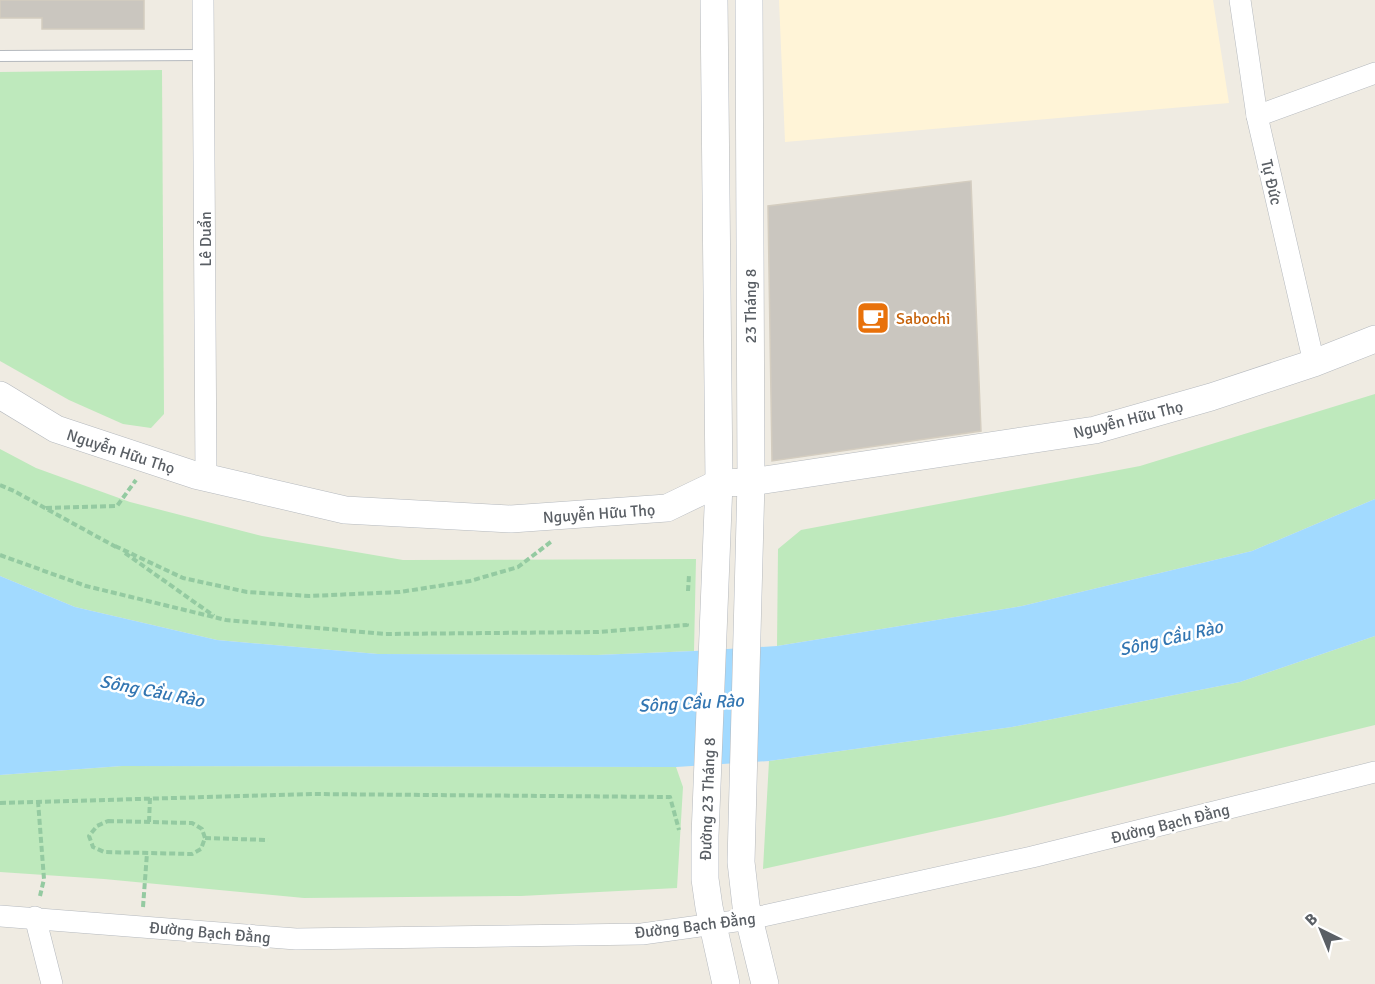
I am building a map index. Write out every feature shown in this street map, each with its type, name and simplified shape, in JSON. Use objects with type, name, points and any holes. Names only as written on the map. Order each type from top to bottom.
[{"type":"street","name":"Lê Duẩn","points":[[203,0],[206,478]]},
{"type":"street","name":"23 Tháng 8","points":[[714,0],[719,483],[715,612]]},
{"type":"street","name":"23 Tháng 8","points":[[749,0],[751,482],[741,862],[750,919]]},
{"type":"street","name":"Tự Đức","points":[[1240,0],[1257,116],[1314,363]]},
{"type":"street","points":[[1257,116],[1375,73]]},
{"type":"street","name":"Nguyễn Hữu Thọ","points":[[0,395],[56,429],[206,478],[345,510],[511,519],[667,508],[719,483],[751,482],[1095,430],[1211,397],[1314,363],[1375,339]]},
{"type":"street","name":"Đường 23 Tháng 8","points":[[715,612],[706,799],[705,879],[726,984]]},
{"type":"street","name":"Đường Bạch Đằng","points":[[0,916],[296,939],[642,934],[750,919],[1032,857],[1375,772]]},
{"type":"street","points":[[34,917],[51,984]]},
{"type":"street","points":[[750,919],[765,984]]},
{"type":"lane","points":[[0,56],[203,55]]},
{"type":"path","points":[[45,508],[117,506],[151,461]]},
{"type":"path","points":[[0,485],[115,546],[183,578],[247,592],[309,596],[400,592],[470,581],[518,567],[548,545],[575,515]]},
{"type":"path","points":[[115,546],[217,618]]},
{"type":"path","points":[[0,555],[86,586],[226,620],[385,634],[598,632],[687,625],[687,613]]},
{"type":"path","points":[[687,602],[688,579],[693,569]]},
{"type":"path","points":[[0,803],[312,794],[670,797],[681,835]]},
{"type":"path","points":[[149,822],[150,798]]},
{"type":"path","points":[[34,917],[44,879],[38,801]]},
{"type":"path","points":[[108,821],[192,823],[202,829],[206,838],[201,849],[192,854],[104,852],[93,847],[89,836],[97,826],[108,821]]},
{"type":"path","points":[[206,838],[268,840]]},
{"type":"path","points":[[142,926],[147,853]]},
{"type":"shaded area","points":[[779,0],[1213,0],[1229,103],[785,142]]},
{"type":"green space","points":[[162,70],[164,414],[151,428],[123,424],[69,400],[0,361],[0,72]]},
{"type":"green space","points":[[1375,394],[1375,499],[1252,551],[1022,606],[777,646],[778,549],[801,530],[1140,466]]},
{"type":"green space","points":[[0,449],[36,468],[130,502],[262,536],[403,560],[696,559],[694,651],[597,655],[378,654],[217,640],[75,607],[0,576]]},
{"type":"green space","points":[[1375,636],[1375,725],[1004,816],[763,869],[769,761],[1012,727],[1240,682]]},
{"type":"green space","points":[[122,766],[676,767],[683,787],[677,888],[521,896],[304,898],[104,879],[0,872],[0,775]]},
{"type":"water","name":"Sông Cầu Rào","points":[[1375,499],[1375,636],[1240,682],[1012,727],[769,761],[676,767],[122,766],[0,775],[0,576],[75,607],[217,640],[378,654],[597,655],[694,651],[777,646],[1022,606],[1252,551]]},
{"type":"building","points":[[0,0],[144,0],[144,29],[42,29],[42,18],[0,18]]},
{"type":"building","name":"Sabochi","points":[[971,181],[981,431],[772,461],[768,206]]},
{"type":"place","name":"Sabochi","points":[[873,318]]}]
